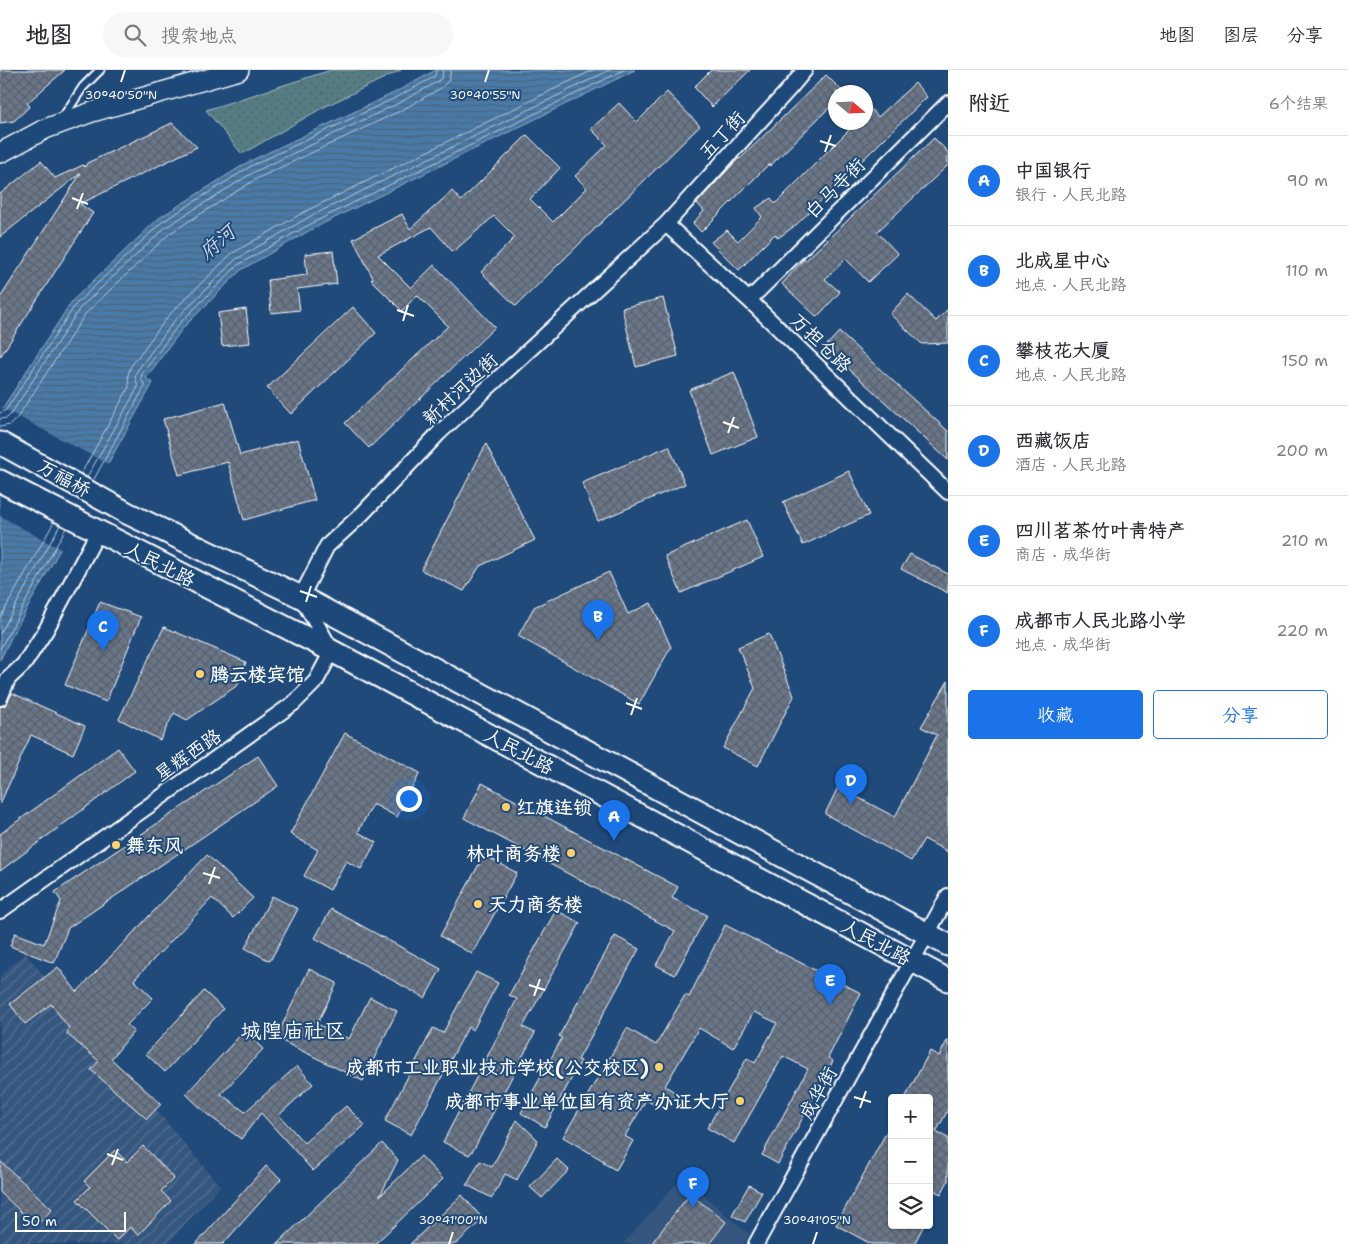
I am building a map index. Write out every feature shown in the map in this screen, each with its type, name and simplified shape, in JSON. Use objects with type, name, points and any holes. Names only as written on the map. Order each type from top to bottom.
[{"type":"main road","name":"万福桥","points":[[0,443],[127,513]]},
{"type":"main road","name":"万福桥","points":[[0,481],[92,530]]},
{"type":"main road","name":"人民北路","points":[[127,513],[301,597],[948,945]]},
{"type":"main road","name":"人民北路","points":[[92,530],[332,650],[948,980]]},
{"type":"street","points":[[0,153],[45,129],[92,112],[239,70]]},
{"type":"street","name":"五丁街","points":[[666,224],[805,70]]},
{"type":"street","name":"白马寺街","points":[[749,300],[948,103]]},
{"type":"street","name":"万担仓路","points":[[666,224],[749,300],[948,492]]},
{"type":"street","name":"新村河边街","points":[[301,597],[327,546],[362,514],[439,433],[666,224]]},
{"type":"street","points":[[0,698],[8,678],[24,664],[46,630],[92,530]]},
{"type":"street","points":[[301,597],[332,650]]},
{"type":"street","name":"星辉西路","points":[[0,911],[294,703],[316,682],[332,650]]},
{"type":"street","name":"成华街","points":[[756,1244],[948,896]]},
{"type":"lane","points":[[59,124],[84,87],[100,70]]},
{"type":"shaded area","points":[[25,953],[220,1186],[167,1244],[0,1244],[0,976]]},
{"type":"shaded area","points":[[682,1177],[750,1235],[743,1244],[623,1244]]},
{"type":"green space","points":[[331,70],[401,70],[322,108],[242,154],[206,110]]},
{"type":"water","name":"府河","points":[[436,70],[635,70],[314,228],[241,270],[183,328],[146,378],[153,383],[0,660],[0,412],[72,301],[159,218],[248,162],[394,93]]},
{"type":"pier","points":[[0,407],[110,465],[62,550],[0,516]]},
{"type":"building","points":[[0,70],[65,70],[27,103],[30,106],[14,121],[0,123]]},
{"type":"building","points":[[711,70],[750,70],[712,107],[694,87]]},
{"type":"building","points":[[826,75],[836,85],[828,85],[828,109],[701,232],[693,223],[704,211],[697,203]]},
{"type":"building","points":[[915,83],[927,97],[796,225],[778,238],[775,234],[739,270],[711,242],[727,230],[738,241],[762,217],[756,208],[771,198],[775,204],[849,130],[873,130],[873,112],[878,117]]},
{"type":"building","points":[[667,92],[700,126],[516,306],[481,272],[515,237],[494,216],[453,252],[431,227],[378,255],[411,288],[434,265],[495,327],[369,448],[345,423],[448,326],[417,295],[402,311],[371,280],[373,278],[353,239],[402,214],[410,229],[452,191],[461,201],[527,135],[560,168],[530,199],[553,222],[587,188],[575,176],[607,145],[591,129],[619,103],[637,122]]},
{"type":"building","points":[[172,123],[197,147],[80,204],[93,213],[0,357],[0,298],[81,173],[0,237],[0,194],[41,161],[55,178],[83,165],[85,167],[87,163]]},
{"type":"building","points":[[934,138],[948,152],[948,165],[877,232],[898,254],[868,282],[846,259],[825,279],[840,292],[817,317],[782,284],[804,259],[805,261]]},
{"type":"building","points":[[333,251],[337,284],[297,289],[300,310],[271,313],[268,280],[307,275],[305,254]]},
{"type":"building","points":[[908,294],[936,321],[948,309],[948,343],[922,344],[890,314]]},
{"type":"building","points":[[663,298],[678,356],[636,367],[622,308]]},
{"type":"building","points":[[353,307],[376,333],[291,414],[267,388]]},
{"type":"building","points":[[246,309],[250,343],[222,346],[218,313]]},
{"type":"building","points":[[839,332],[948,431],[948,460],[825,347]]},
{"type":"building","points":[[734,372],[758,437],[713,455],[689,390]]},
{"type":"building","points":[[225,402],[240,455],[298,439],[315,500],[244,520],[228,462],[179,475],[163,419]]},
{"type":"building","points":[[486,444],[535,540],[480,566],[464,591],[421,570]]},
{"type":"building","points":[[669,446],[685,484],[598,521],[582,483]]},
{"type":"building","points":[[849,471],[869,515],[803,545],[783,502]]},
{"type":"building","points":[[747,520],[763,557],[681,593],[665,556]]},
{"type":"building","points":[[910,554],[948,574],[948,593],[901,569]]},
{"type":"building","points":[[609,572],[628,614],[651,603],[671,647],[639,704],[518,636],[534,607]]},
{"type":"building","points":[[100,602],[141,617],[106,702],[65,685]]},
{"type":"building","name":"腾云楼宾馆","points":[[164,627],[246,662],[238,685],[187,720],[174,713],[160,740],[119,719]]},
{"type":"building","points":[[769,634],[794,696],[758,766],[723,748],[755,688],[738,647]]},
{"type":"building","points":[[948,681],[948,852],[924,839],[911,861],[825,814],[838,787],[895,817],[937,735],[921,727]]},
{"type":"building","points":[[12,693],[85,726],[73,754],[31,735],[0,804],[0,707],[6,705]]},
{"type":"building","points":[[345,733],[420,773],[397,817],[373,804],[358,832],[376,842],[361,869],[346,861],[330,890],[304,876],[318,850],[290,834]]},
{"type":"building","points":[[118,748],[135,771],[0,871],[0,834]]},
{"type":"building","points":[[258,756],[278,786],[68,928],[54,963],[10,946],[15,933],[44,944],[61,901],[55,892]]},
{"type":"building","name":"林叶商务楼","points":[[482,783],[678,887],[672,898],[707,915],[675,975],[656,965],[675,931],[464,818]]},
{"type":"building","points":[[207,855],[253,898],[233,918],[212,898],[134,980],[153,998],[127,1025],[134,1031],[111,1059],[161,1104],[147,1119],[91,1070],[99,1061],[67,1034],[69,1028],[51,1004],[25,1024],[10,1004],[58,967],[77,992]]},
{"type":"building","name":"天力商务楼","points":[[484,855],[517,873],[472,954],[440,936]]},
{"type":"building","points":[[272,896],[298,909],[270,961],[245,948]]},
{"type":"building","points":[[331,909],[441,969],[425,998],[315,938]]},
{"type":"building","points":[[556,910],[580,923],[523,1027],[535,1033],[474,1149],[469,1155],[443,1142],[517,999],[509,995]]},
{"type":"building","points":[[725,925],[861,993],[828,1058],[833,1061],[778,1164],[762,1155],[808,1069],[783,1056],[734,1143],[707,1128],[747,1058],[755,1063],[777,1023],[754,1012],[733,1048],[699,1028],[665,1086],[676,1093],[665,1111],[646,1100],[625,1136],[633,1141],[616,1170],[563,1137],[627,1028],[656,1045],[685,995],[689,997]]},
{"type":"building","points":[[615,936],[639,949],[578,1060],[581,1061],[545,1127],[521,1113],[562,1038],[559,1036]]},
{"type":"building","points":[[309,969],[337,983],[317,1024],[349,1039],[370,997],[397,1011],[363,1081],[276,1038]]},
{"type":"building","points":[[476,972],[498,983],[473,1030],[468,1027],[411,1135],[385,1121],[433,1028],[443,1033]]},
{"type":"building","points":[[204,991],[223,1009],[165,1072],[146,1054]]},
{"type":"building","points":[[244,1031],[263,1049],[221,1094],[245,1112],[297,1066],[313,1084],[279,1115],[304,1143],[346,1106],[365,1125],[313,1171],[261,1113],[241,1139],[208,1115],[186,1094]]},
{"type":"building","points":[[948,1039],[948,1110],[936,1132],[948,1138],[948,1181],[941,1194],[933,1190],[933,1094],[907,1094],[930,1051],[939,1056]]},
{"type":"building","points":[[517,1120],[538,1140],[517,1180],[505,1174],[492,1198],[467,1185],[480,1161],[492,1167]]},
{"type":"building","points":[[888,1129],[888,1229],[922,1229],[914,1244],[871,1244],[836,1225]]},
{"type":"building","points":[[382,1143],[398,1160],[380,1196],[421,1156],[443,1179],[375,1244],[277,1244]]},
{"type":"building","points":[[143,1146],[174,1178],[161,1191],[171,1201],[138,1235],[130,1227],[117,1240],[77,1200],[90,1187],[84,1181],[115,1150],[127,1162]]},
{"type":"building","points":[[557,1159],[569,1170],[542,1198],[530,1187]]},
{"type":"building","points":[[0,1161],[52,1209],[36,1226],[0,1192]]},
{"type":"building","points":[[266,1166],[281,1179],[223,1244],[196,1244]]},
{"type":"building","points":[[749,1185],[762,1192],[745,1222],[732,1215]]},
{"type":"building","points":[[690,1194],[726,1222],[709,1244],[651,1244]]},
{"type":"building","points":[[462,1195],[483,1219],[456,1244],[410,1244]]},
{"type":"place","name":"北成星中心","points":[[598,641]]},
{"type":"place","name":"攀枝花大厦","points":[[103,651]]},
{"type":"place","name":"腾云楼宾馆","points":[[200,674]]},
{"type":"place","name":"西藏饭店","points":[[851,805]]},
{"type":"place","name":"红旗连锁","points":[[506,807]]},
{"type":"place","name":"中国银行","points":[[614,841]]},
{"type":"place","name":"舞东风","points":[[116,845]]},
{"type":"place","name":"林叶商务楼","points":[[571,853]]},
{"type":"place","name":"天力商务楼","points":[[478,904]]},
{"type":"place","name":"四川茗茶竹叶青特产","points":[[830,1005]]},
{"type":"place","name":"成都市工业职业技术学校(公交校区)","points":[[659,1067]]},
{"type":"place","name":"成都市事业单位国有资产办证大厅","points":[[740,1101]]},
{"type":"place","name":"成都市人民北路小学","points":[[693,1208]]},
{"type":"district","name":"城隍庙社区","points":[[293,1031]]}]
